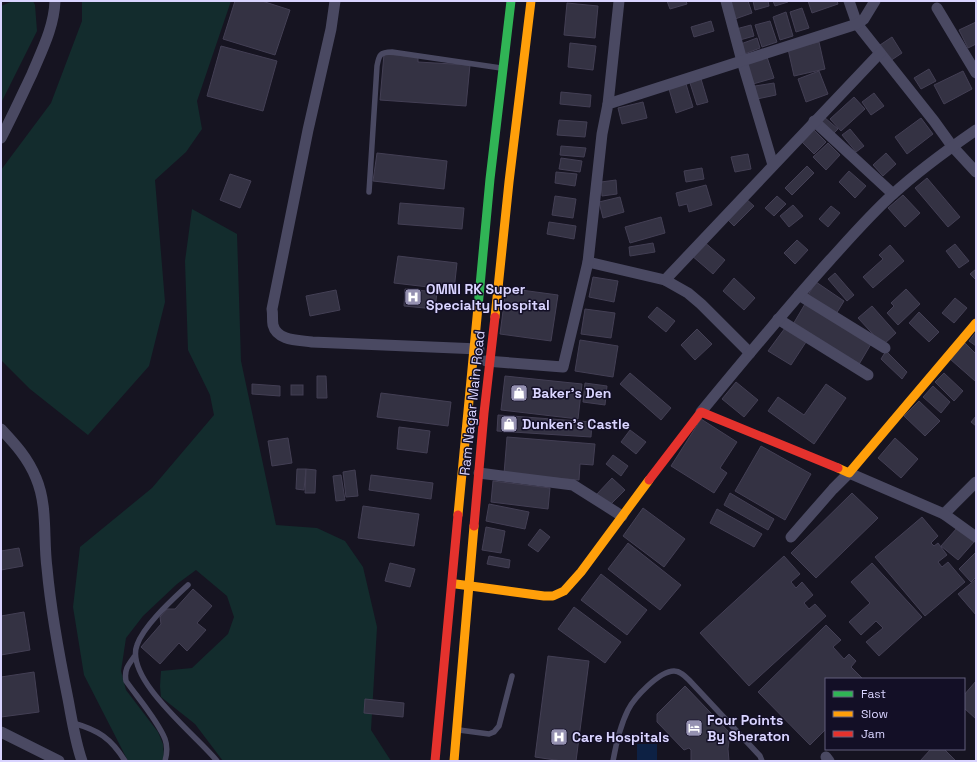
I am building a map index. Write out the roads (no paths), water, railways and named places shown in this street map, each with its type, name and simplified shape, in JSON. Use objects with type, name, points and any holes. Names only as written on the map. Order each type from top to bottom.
[{"type":"main road","points":[[435,761],[490,178],[511,1]]},
{"type":"main road","name":"Ram Nagar Main Road","points":[[454,761],[484,413],[491,361],[491,349],[509,182],[531,1]]},
{"type":"main road","points":[[452,584],[553,596],[564,591],[581,572],[701,412],[849,473],[976,323]]},
{"type":"street","points":[[1,138],[44,47],[54,13],[55,1]]},
{"type":"street","points":[[335,1],[331,29],[308,130],[272,309],[273,326],[278,333],[287,339],[312,342],[491,349]]},
{"type":"street","points":[[474,360],[563,367],[588,262],[602,134],[608,104],[619,1]]},
{"type":"street","points":[[726,1],[773,165]]},
{"type":"street","points":[[849,1],[857,24],[952,146],[976,172]]},
{"type":"street","points":[[608,104],[857,24],[864,19],[875,1]]},
{"type":"street","points":[[937,8],[976,73]]},
{"type":"street","points":[[665,280],[880,53]]},
{"type":"street","points":[[814,121],[893,194]]},
{"type":"street","points":[[701,412],[778,319],[867,219],[893,194],[952,146],[976,130]]},
{"type":"street","points":[[588,262],[665,280],[688,293],[701,304],[750,353]]},
{"type":"street","points":[[799,295],[885,348]]},
{"type":"street","points":[[778,319],[868,375]]},
{"type":"street","points":[[1,429],[27,460],[36,478],[41,493],[44,511],[45,558],[51,609],[59,656],[82,761]]},
{"type":"street","points":[[479,473],[573,485],[622,516]]},
{"type":"street","points":[[791,537],[849,473],[944,514],[976,538]]},
{"type":"street","points":[[944,514],[976,482]]},
{"type":"street","points":[[1,732],[59,761]]},
{"type":"lane","points":[[369,192],[377,66],[381,54],[385,52],[392,52],[504,68]]},
{"type":"lane","points":[[165,761],[167,754],[166,741],[126,681],[125,673],[127,665],[134,657],[136,646],[140,639],[158,615],[188,585]]},
{"type":"lane","points":[[134,657],[143,678],[160,701],[217,761]]},
{"type":"lane","points":[[612,761],[627,711],[633,701],[656,679],[666,673],[674,671],[682,674],[689,680],[760,756],[762,761]]},
{"type":"lane","points":[[456,729],[489,734],[494,732],[499,726],[512,676]]},
{"type":"lane","points":[[73,724],[88,728],[101,734],[114,744],[125,761]]},
{"type":"water","points":[[637,744],[657,744],[657,761],[637,761]]},
{"type":"place","name":"OMNI RK Super Specialty Hospital","points":[[413,297]]},
{"type":"place","name":"Baker's Den","points":[[519,393]]},
{"type":"place","name":"Dunken's Castle","points":[[509,424]]},
{"type":"place","name":"Four Points By Sheraton","points":[[694,728]]},
{"type":"place","name":"Care Hospitals","points":[[559,737]]}]
